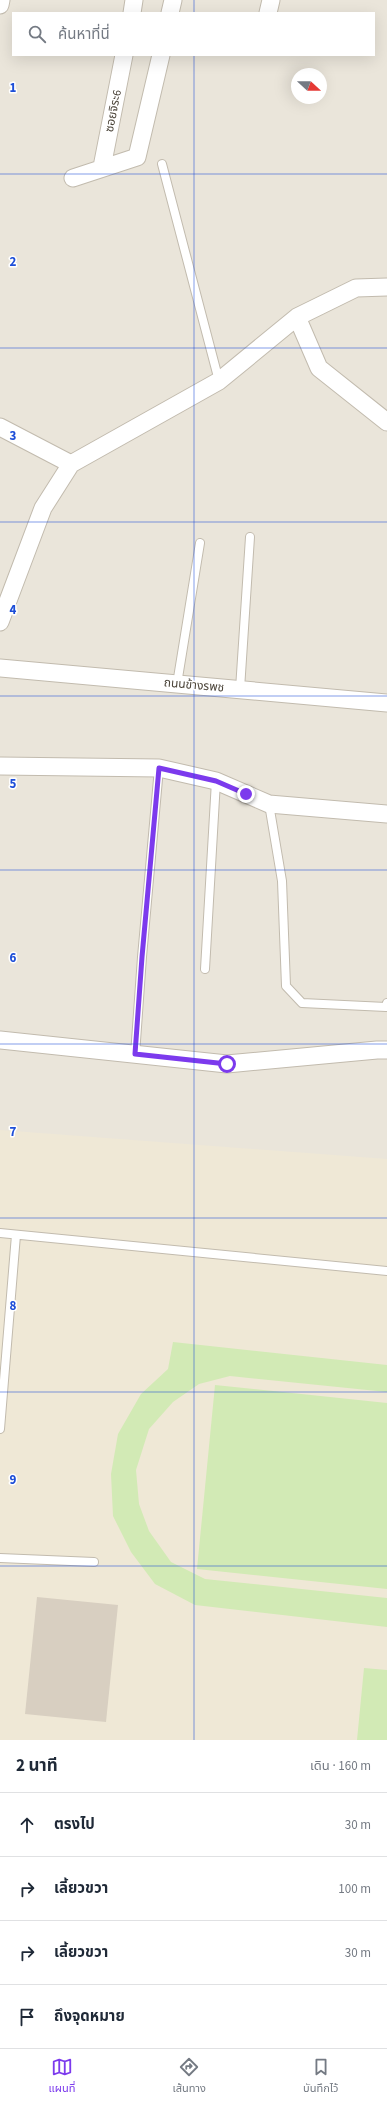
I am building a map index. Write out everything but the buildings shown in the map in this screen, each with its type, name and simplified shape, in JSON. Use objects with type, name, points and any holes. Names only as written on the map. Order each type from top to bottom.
[{"type":"street","points":[[0,5],[1,0]]},
{"type":"street","points":[[132,12],[134,0]]},
{"type":"street","points":[[170,12],[173,0]]},
{"type":"street","points":[[268,12],[271,0]]},
{"type":"street","name":"ซอยจิระ6","points":[[102,167],[124,56]]},
{"type":"street","points":[[73,178],[102,167],[137,157],[161,56]]},
{"type":"street","points":[[0,622],[43,508],[71,464],[219,381],[297,317],[356,288],[387,287]]},
{"type":"street","points":[[297,317],[319,368],[387,422]]},
{"type":"street","points":[[0,427],[71,464]]},
{"type":"street","name":"ถนนข้างรพช","points":[[0,668],[387,703]]},
{"type":"street","points":[[0,766],[159,768],[216,781],[269,804],[387,814]]},
{"type":"street","points":[[0,1040],[227,1064],[387,1050]]},
{"type":"lane","points":[[162,164],[219,381]]},
{"type":"lane","points":[[240,689],[250,537]]},
{"type":"lane","points":[[177,684],[200,542]]},
{"type":"lane","points":[[135,1054],[159,768]]},
{"type":"lane","points":[[206,969],[216,781]]},
{"type":"lane","points":[[269,804],[282,881],[286,986],[302,1003],[386,1007],[387,1003]]},
{"type":"lane","points":[[0,1233],[387,1271]]},
{"type":"lane","points":[[0,1429],[16,1235]]},
{"type":"lane","points":[[0,1558],[94,1562]]},
{"type":"shaded area","points":[[0,0],[387,0],[387,1740],[0,1740]]},
{"type":"shaded area","points":[[0,1130],[387,1159],[387,1740],[0,1740]]},
{"type":"green space","points":[[173,1342],[387,1365],[387,1392],[230,1376],[199,1384],[173,1402],[149,1429],[136,1470],[139,1504],[149,1531],[171,1562],[205,1579],[387,1598],[387,1627],[195,1605],[155,1584],[131,1552],[113,1516],[111,1474],[118,1434],[141,1394],[168,1369]]},
{"type":"green space","points":[[215,1385],[387,1403],[387,1589],[197,1569]]},
{"type":"green space","points":[[364,1668],[387,1670],[387,1740],[357,1740]]},
{"type":"route","points":[[227,1064],[135,1054],[159,768],[216,781],[246,794]]}]
